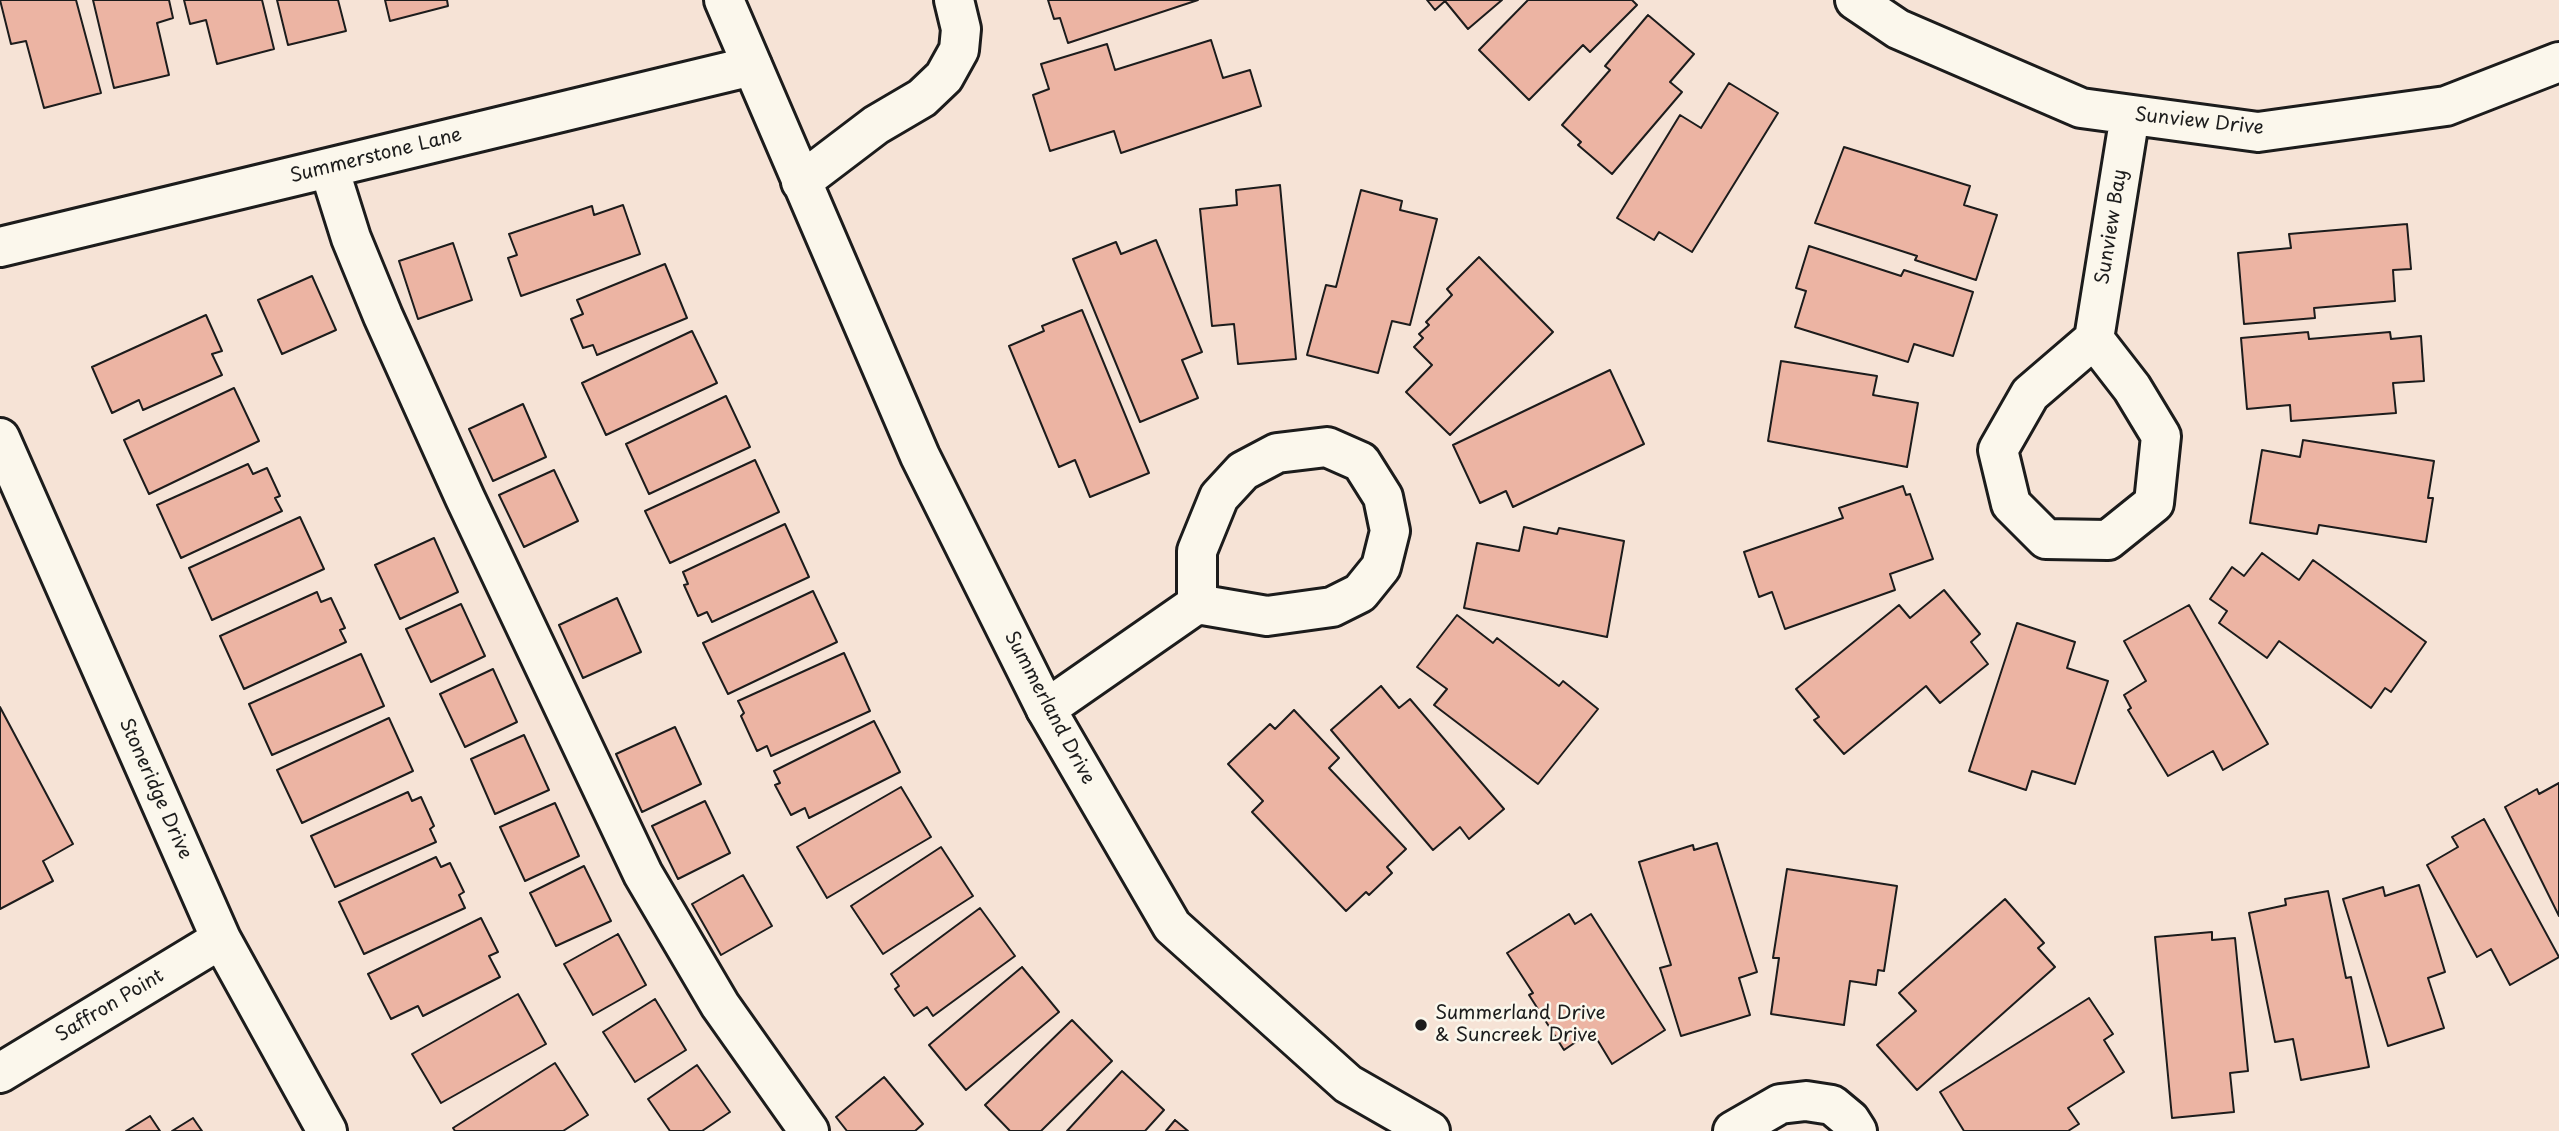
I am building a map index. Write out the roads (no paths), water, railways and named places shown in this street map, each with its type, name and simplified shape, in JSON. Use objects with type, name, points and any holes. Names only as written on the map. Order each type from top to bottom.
[{"type":"street","name":"Summerland Drive","points":[[724,0],[920,456],[1046,709],[1172,926],[1348,1084],[1430,1131]]},
{"type":"street","points":[[801,182],[876,125],[922,98],[944,77],[959,51],[961,29],[954,0]]},
{"type":"street","name":"Sunview Drive","points":[[1855,0],[1898,29],[2081,108],[2258,132],[2446,106],[2559,62]]},
{"type":"street","name":"Summerstone Lane","points":[[0,247],[752,66]]},
{"type":"street","name":"Sunview Bay","points":[[2094,339],[2130,115]]},
{"type":"street","points":[[329,168],[351,238],[383,316],[470,510],[643,874],[720,1005],[809,1131]]},
{"type":"street","points":[[2094,339],[2132,388],[2161,436],[2154,503],[2108,540],[2046,539],[2011,504],[1998,450],[2030,394],[2094,339]]},
{"type":"street","name":"Stoneridge Drive","points":[[0,438],[221,939],[327,1131]]},
{"type":"street","points":[[1046,709],[1197,604],[1267,616],[1332,607],[1360,593],[1381,567],[1390,531],[1383,497],[1362,462],[1327,447],[1277,453],[1243,471],[1219,497],[1197,551],[1197,604]]},
{"type":"street","name":"Saffron Point","points":[[0,1073],[221,939]]},
{"type":"street","points":[[1732,1131],[1780,1104],[1806,1101],[1832,1105],[1850,1120],[1857,1131]]},
{"type":"place","name":"Summerland Drive & Suncreek Drive","points":[[1421,1025]]}]
